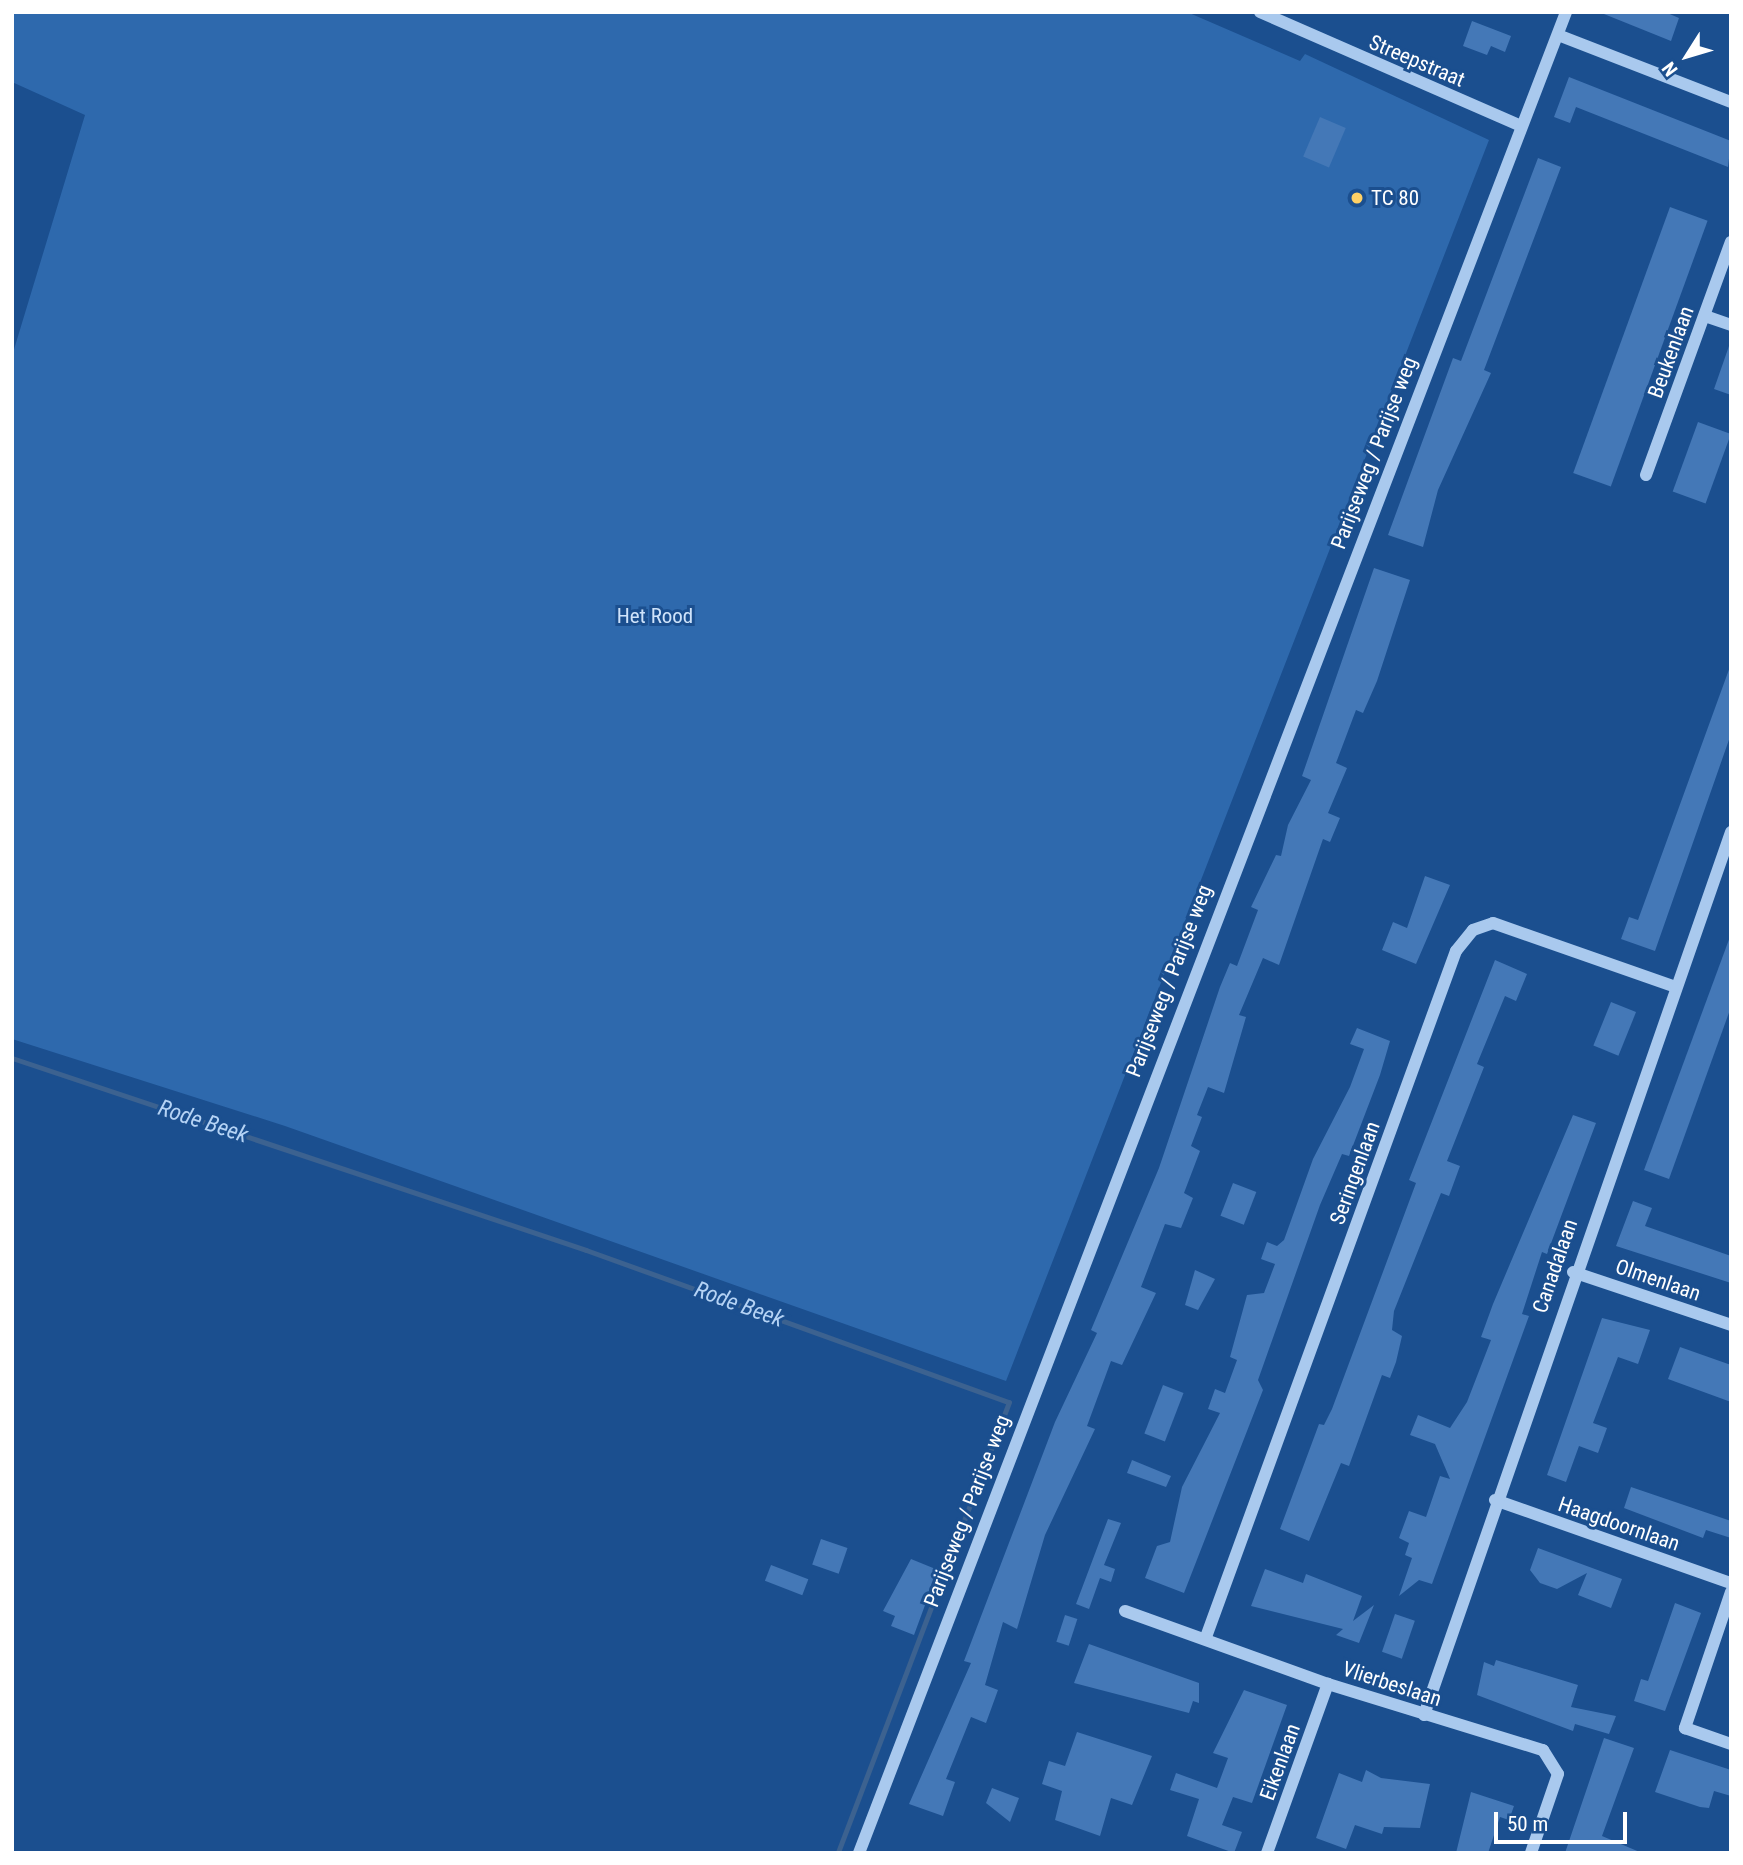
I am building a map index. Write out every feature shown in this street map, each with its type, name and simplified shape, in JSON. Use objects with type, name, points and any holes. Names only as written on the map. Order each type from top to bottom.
[{"type":"street","name":"Streepstraat","points":[[1260,12],[1521,126]]},
{"type":"street","points":[[1566,12],[1558,35],[1731,103]]},
{"type":"street","name":"Parijseweg / Parijse weg","points":[[859,1853],[1558,35]]},
{"type":"street","name":"Beukenlaan","points":[[1646,475],[1705,316],[1725,276],[1731,242]]},
{"type":"street","points":[[1705,316],[1731,325]]},
{"type":"street","name":"Canadalaan","points":[[1424,1715],[1494,1500],[1573,1272],[1731,832]]},
{"type":"street","name":"Seringenlaan","points":[[1206,1637],[1456,951],[1474,930],[1493,922],[1676,987]]},
{"type":"street","name":"Olmenlaan","points":[[1573,1272],[1731,1325]]},
{"type":"street","name":"Haagdoornlaan","points":[[1494,1500],[1731,1583]]},
{"type":"street","points":[[1731,1591],[1685,1728],[1731,1744]]},
{"type":"street","name":"Vlierbeslaan","points":[[1125,1611],[1206,1637],[1328,1684],[1543,1750],[1558,1774],[1531,1853]]},
{"type":"street","name":"Eikenlaan","points":[[1267,1853],[1328,1684]]},
{"type":"green space","name":"Het Rood","points":[[12,12],[1187,12],[1300,61],[1305,54],[1489,140],[1006,1381],[285,1126],[12,1039],[12,356],[85,115],[12,82]]},
{"type":"building","points":[[1599,12],[1665,12],[1679,18],[1671,41]]},
{"type":"building","points":[[1472,21],[1511,36],[1505,52],[1491,46],[1487,55],[1463,46]]},
{"type":"building","points":[[1569,77],[1731,141],[1728,167],[1576,107],[1570,123],[1554,117]]},
{"type":"building","points":[[1320,117],[1346,128],[1329,168],[1303,157]]},
{"type":"building","points":[[1538,158],[1561,167],[1484,370],[1491,373],[1438,490],[1423,547],[1388,535],[1453,358],[1461,361]]},
{"type":"building","points":[[1670,207],[1708,221],[1611,487],[1573,473]]},
{"type":"building","points":[[1729,346],[1731,347],[1731,395],[1714,389]]},
{"type":"building","points":[[1698,422],[1731,434],[1706,504],[1673,492]]},
{"type":"building","points":[[1374,568],[1410,580],[1377,681],[1363,713],[1356,710],[1336,763],[1347,768],[1328,813],[1340,818],[1330,842],[1323,839],[1279,965],[1263,958],[1239,1015],[1246,1017],[1224,1093],[1208,1087],[1197,1115],[1202,1117],[1191,1146],[1200,1151],[1184,1193],[1193,1198],[1181,1228],[1165,1224],[1141,1287],[1156,1293],[1122,1365],[1111,1361],[1087,1426],[1095,1429],[1045,1535],[1017,1629],[1003,1622],[985,1685],[998,1690],[986,1723],[971,1717],[946,1779],[955,1782],[943,1816],[909,1804],[971,1663],[964,1661],[1055,1422],[1097,1333],[1091,1330],[1159,1168],[1220,987],[1230,963],[1237,966],[1258,910],[1251,907],[1276,855],[1281,856],[1288,825],[1311,780],[1302,776]]},
{"type":"building","points":[[1731,664],[1731,734],[1655,951],[1621,939],[1629,917],[1638,920]]},
{"type":"building","points":[[1425,876],[1450,885],[1416,964],[1382,950],[1393,922],[1407,928]]},
{"type":"building","points":[[1731,934],[1731,1007],[1669,1179],[1644,1170]]},
{"type":"building","points":[[1495,960],[1527,974],[1516,1001],[1505,996],[1477,1064],[1484,1067],[1447,1161],[1460,1166],[1449,1196],[1441,1193],[1394,1311],[1392,1330],[1402,1336],[1390,1378],[1382,1375],[1349,1466],[1341,1463],[1309,1541],[1280,1529],[1319,1424],[1324,1425],[1332,1409],[1416,1183],[1409,1180]]},
{"type":"building","points":[[1611,1002],[1636,1012],[1618,1056],[1593,1046]]},
{"type":"building","points":[[1357,1028],[1390,1041],[1380,1075],[1349,1156],[1342,1154],[1320,1205],[1258,1380],[1263,1390],[1184,1593],[1145,1578],[1157,1546],[1170,1542],[1182,1487],[1220,1413],[1208,1409],[1215,1389],[1225,1393],[1237,1360],[1230,1357],[1247,1295],[1264,1293],[1275,1264],[1261,1259],[1267,1242],[1277,1246],[1284,1240],[1313,1159],[1350,1087],[1364,1049],[1350,1044]]},
{"type":"building","points":[[1573,1115],[1596,1123],[1547,1254],[1542,1252],[1522,1314],[1529,1316],[1432,1584],[1419,1580],[1399,1596],[1412,1558],[1405,1555],[1409,1543],[1399,1538],[1409,1511],[1426,1517],[1440,1476],[1450,1479],[1435,1444],[1410,1435],[1418,1415],[1450,1428],[1467,1402],[1491,1340],[1481,1337],[1493,1304]]},
{"type":"building","points":[[1233,1183],[1256,1192],[1244,1225],[1220,1216]]},
{"type":"building","points":[[1633,1201],[1652,1208],[1645,1226],[1731,1256],[1731,1283],[1616,1246]]},
{"type":"building","points":[[1195,1270],[1215,1279],[1198,1310],[1185,1305]]},
{"type":"building","points":[[1602,1318],[1650,1330],[1638,1364],[1618,1357],[1593,1423],[1607,1428],[1598,1453],[1579,1446],[1566,1482],[1547,1475]]},
{"type":"building","points":[[1680,1347],[1731,1365],[1731,1402],[1668,1379]]},
{"type":"building","points":[[1163,1385],[1184,1393],[1165,1441],[1144,1434]]},
{"type":"building","points":[[1132,1460],[1171,1476],[1166,1487],[1127,1473]]},
{"type":"building","points":[[1631,1487],[1731,1521],[1731,1538],[1706,1530],[1703,1538],[1624,1508]]},
{"type":"building","points":[[1108,1519],[1121,1523],[1104,1565],[1115,1569],[1111,1582],[1100,1578],[1089,1609],[1076,1604]]},
{"type":"building","points":[[821,1539],[847,1548],[839,1574],[812,1565]]},
{"type":"building","points":[[1538,1548],[1622,1579],[1611,1608],[1578,1595],[1587,1573],[1557,1589],[1540,1583],[1530,1570]]},
{"type":"building","points":[[911,1559],[938,1570],[914,1635],[891,1626],[895,1616],[883,1611]]},
{"type":"building","points":[[771,1565],[808,1579],[802,1595],[765,1581]]},
{"type":"building","points":[[1265,1569],[1303,1583],[1306,1574],[1362,1596],[1353,1621],[1374,1605],[1359,1643],[1336,1635],[1343,1629],[1251,1606]]},
{"type":"building","points":[[1675,1603],[1701,1613],[1665,1711],[1634,1701],[1641,1679],[1648,1681]]},
{"type":"building","points":[[1395,1614],[1415,1621],[1402,1659],[1382,1652]]},
{"type":"building","points":[[1065,1615],[1077,1619],[1069,1646],[1056,1642]]},
{"type":"building","points":[[1089,1644],[1199,1683],[1199,1703],[1193,1701],[1189,1713],[1074,1683]]},
{"type":"building","points":[[1496,1660],[1578,1685],[1571,1707],[1616,1716],[1609,1734],[1575,1724],[1573,1731],[1477,1695],[1484,1662],[1494,1666]]},
{"type":"building","points":[[1244,1690],[1287,1705],[1252,1803],[1233,1797],[1222,1825],[1242,1832],[1234,1853],[1187,1836],[1199,1799],[1170,1790],[1176,1773],[1217,1788],[1228,1758],[1213,1753]]},
{"type":"building","points":[[1077,1732],[1152,1756],[1132,1805],[1111,1798],[1100,1836],[1055,1820],[1062,1791],[1042,1784],[1049,1761],[1065,1766]]},
{"type":"building","points":[[1604,1738],[1634,1748],[1602,1836],[1642,1853],[1565,1853]]},
{"type":"building","points":[[1670,1750],[1731,1770],[1731,1796],[1714,1791],[1709,1808],[1655,1792]]},
{"type":"building","points":[[1366,1770],[1381,1778],[1430,1784],[1420,1828],[1384,1827],[1382,1834],[1355,1825],[1346,1849],[1316,1838],[1339,1773],[1362,1782]]},
{"type":"building","points":[[992,1788],[1019,1798],[1010,1822],[986,1803]]},
{"type":"building","points":[[1471,1792],[1514,1806],[1509,1820],[1500,1817],[1488,1853],[1456,1853]]},
{"type":"waterway","name":"Rode Beek","points":[[12,1058],[586,1250],[1009,1402],[838,1853]]},
{"type":"place","name":"TC 80","points":[[1357,198]]}]
